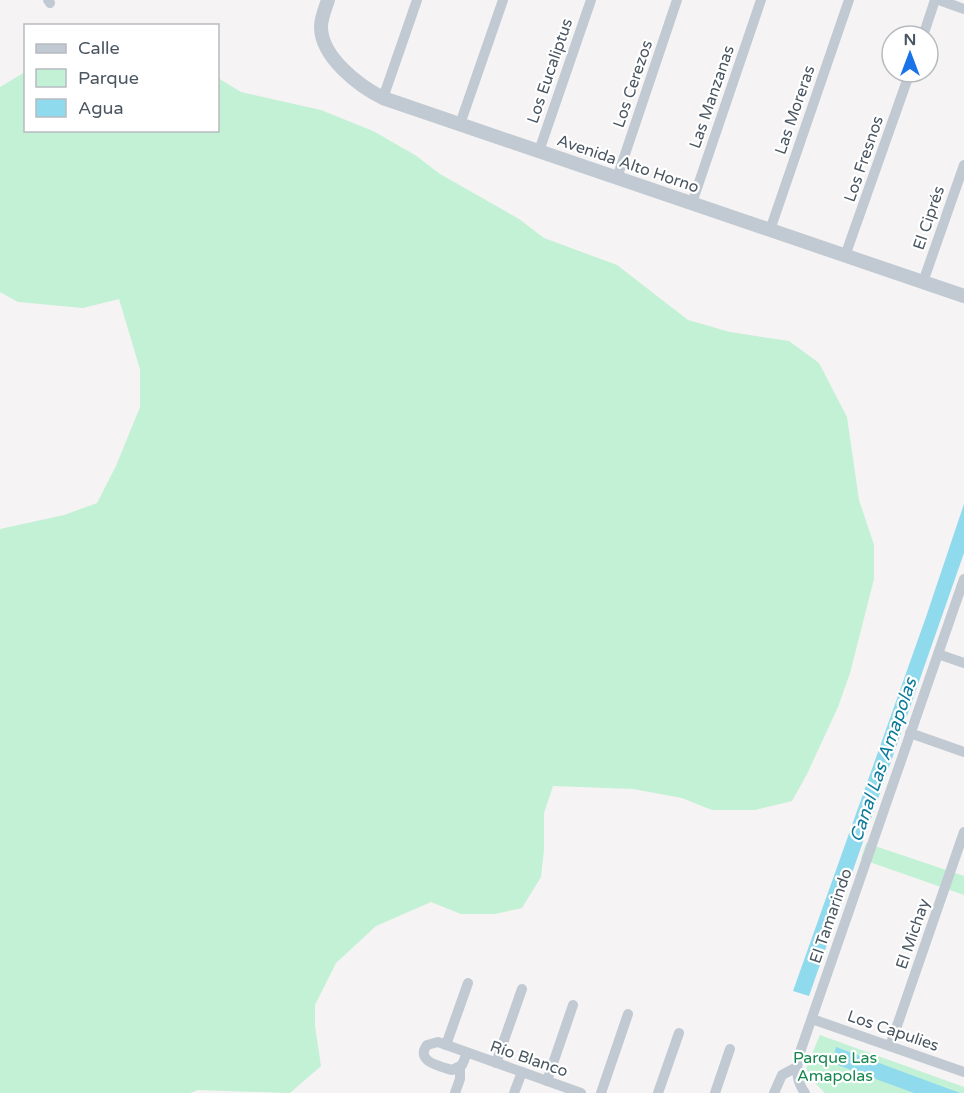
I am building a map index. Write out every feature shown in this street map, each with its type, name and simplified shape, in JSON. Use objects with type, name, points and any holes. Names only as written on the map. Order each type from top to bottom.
[{"type":"street","name":"Avenida Alto Horno","points":[[328,0],[322,18],[323,39],[337,61],[353,79],[383,98],[964,296]]},
{"type":"street","points":[[383,98],[417,0]]},
{"type":"street","points":[[460,124],[503,0]]},
{"type":"street","name":"Los Eucaliptus","points":[[539,151],[591,0]]},
{"type":"street","name":"Los Cerezos","points":[[617,178],[677,0]]},
{"type":"street","name":"Las Manzanas","points":[[692,203],[761,0]]},
{"type":"street","name":"Las Moreras","points":[[770,230],[849,0]]},
{"type":"street","points":[[928,24],[937,0],[964,9]]},
{"type":"street","name":"Los Fresnos","points":[[846,256],[906,84]]},
{"type":"street","name":"El Ciprés","points":[[923,282],[964,165]]},
{"type":"street","name":"El Tamarindo","points":[[797,1067],[964,579]]},
{"type":"street","points":[[938,654],[964,663]]},
{"type":"street","points":[[910,734],[964,752]]},
{"type":"street","name":"El Michay","points":[[890,1046],[964,832]]},
{"type":"street","points":[[460,1068],[449,1069],[431,1063],[424,1058],[424,1049],[429,1043],[446,1045],[468,983]]},
{"type":"street","points":[[496,1064],[522,988]]},
{"type":"street","points":[[548,1081],[573,1005]]},
{"type":"street","points":[[601,1093],[628,1014]]},
{"type":"street","name":"Los Capulies","points":[[812,1019],[964,1072]]},
{"type":"street","points":[[658,1093],[679,1033]]},
{"type":"street","name":"Río Blanco","points":[[446,1045],[575,1092]]},
{"type":"street","points":[[715,1093],[730,1049]]},
{"type":"street","points":[[455,1093],[460,1079],[460,1068],[467,1053]]},
{"type":"street","points":[[774,1093],[782,1075],[797,1067],[798,1080],[805,1093]]},
{"type":"street","points":[[514,1093],[522,1072]]},
{"type":"green space","points":[[24,73],[24,132],[219,132],[219,79],[241,92],[321,110],[373,131],[415,155],[440,174],[519,219],[544,238],[617,265],[688,320],[730,332],[789,341],[819,363],[847,417],[859,500],[874,545],[874,579],[850,673],[838,707],[792,801],[755,810],[712,810],[682,798],[633,789],[553,786],[544,813],[541,877],[522,908],[495,914],[461,914],[431,902],[376,926],[336,963],[315,1005],[315,1026],[321,1066],[290,1093],[198,1090],[190,1093],[0,1093],[0,529],[64,515],[97,503],[116,466],[140,407],[140,369],[119,299],[83,308],[18,302],[0,292],[0,87]]},
{"type":"green space","points":[[866,843],[964,876],[964,895],[861,859]]},
{"type":"green space","name":"Parque Las Amapolas","points":[[820,1035],[964,1087],[964,1093],[825,1093],[815,1083],[806,1068]]},
{"type":"water","name":"Canal Las Amapolas","points":[[964,504],[964,553],[809,996],[793,991],[926,617]]},
{"type":"water","points":[[836,1047],[960,1093],[914,1093],[832,1063]]}]
